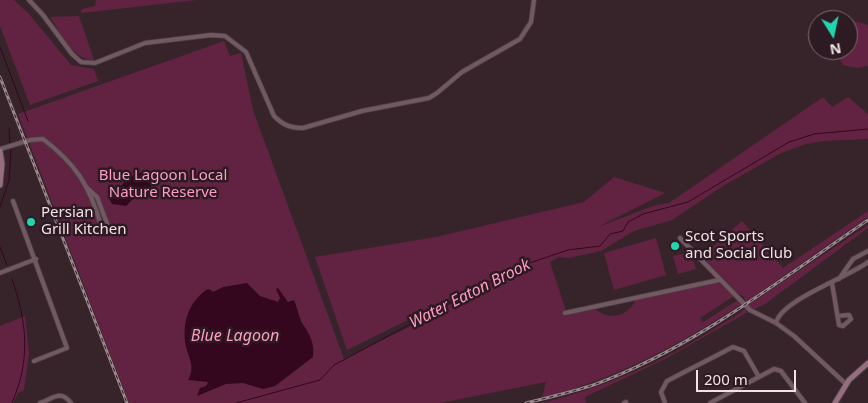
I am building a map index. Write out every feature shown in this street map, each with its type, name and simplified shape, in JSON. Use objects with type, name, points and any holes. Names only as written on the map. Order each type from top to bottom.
[{"type":"street","points":[[29,0],[72,54],[82,62],[95,63],[145,42],[211,35],[225,36],[246,52],[274,116],[286,126],[293,128],[303,128],[362,112],[415,101],[437,93],[462,72],[520,40],[531,22],[534,0]]},
{"type":"street","points":[[0,185],[0,150],[30,140],[43,139],[71,161],[86,187],[101,226],[107,228],[102,207],[97,197],[86,187]]},
{"type":"street","points":[[14,201],[67,348],[34,361]]},
{"type":"street","points":[[680,238],[719,280],[742,299],[751,311],[776,323],[846,384]]},
{"type":"street","points":[[839,280],[853,259],[868,250]]},
{"type":"street","points":[[0,273],[36,259]]},
{"type":"street","points":[[776,323],[783,312],[798,299],[839,280],[868,262]]},
{"type":"street","points":[[565,313],[704,281],[719,280]]},
{"type":"street","points":[[832,283],[838,316]]},
{"type":"street","points":[[665,403],[661,392],[667,381],[733,347],[744,351],[759,376]]},
{"type":"street","points":[[835,403],[846,384],[868,363]]},
{"type":"street","points":[[710,403],[759,376],[778,369],[805,403]]},
{"type":"street","points":[[40,403],[58,395],[63,396],[71,403]]},
{"type":"green space","points":[[0,0],[14,0],[30,15],[71,65],[94,69],[98,81],[30,105],[0,26]]},
{"type":"green space","points":[[96,0],[197,0],[81,13],[82,9],[95,6]]},
{"type":"green space","points":[[79,16],[94,60],[79,56],[73,51],[50,17]]},
{"type":"green space","points":[[858,22],[868,25],[868,66],[857,68],[843,65],[840,60],[858,60]]},
{"type":"green space","name":"Blue Lagoon Local Nature Reserve","points":[[224,41],[230,56],[241,53],[253,110],[344,359],[431,316],[491,279],[347,350],[315,257],[436,237],[584,202],[614,177],[665,193],[598,227],[653,206],[669,203],[823,97],[832,107],[848,97],[868,114],[868,139],[824,141],[806,144],[781,153],[723,186],[672,220],[634,231],[601,251],[569,258],[559,257],[550,262],[566,311],[565,316],[595,309],[607,315],[618,315],[628,310],[636,299],[706,283],[720,283],[734,296],[700,318],[703,322],[738,300],[743,303],[671,347],[595,381],[542,398],[546,382],[440,403],[129,403],[18,114]]},
{"type":"green space","points":[[868,211],[868,217],[746,302],[744,297],[736,292],[702,256],[742,221],[783,268]]},
{"type":"green space","points":[[868,225],[868,228],[765,304],[753,310],[748,305]]},
{"type":"green space","points":[[656,238],[666,275],[614,290],[604,253]]},
{"type":"green space","points":[[691,252],[696,269],[678,274],[673,256]]},
{"type":"green space","points":[[746,307],[748,312],[667,358],[585,397],[586,403],[543,403],[610,382],[653,363],[694,341],[735,316]]},
{"type":"green space","points":[[25,316],[29,353],[24,390],[18,393],[13,403],[0,403],[0,326]]},
{"type":"water","points":[[142,172],[151,174],[152,186],[137,195],[126,206],[112,204],[109,198],[116,187],[122,185],[126,179]]},
{"type":"water","name":"Blue Lagoon","points":[[247,283],[260,296],[278,302],[280,298],[276,289],[278,288],[288,302],[294,300],[301,321],[311,338],[313,357],[275,386],[263,389],[243,383],[226,384],[197,396],[200,388],[206,386],[208,382],[188,380],[191,365],[186,346],[185,326],[188,312],[195,300],[206,290],[209,289],[213,292],[223,287]]},
{"type":"waterway","points":[[0,47],[28,121]]},
{"type":"waterway","name":"Water Eaton Brook","points":[[9,129],[10,144]]},
{"type":"waterway","name":"Water Eaton Brook","points":[[236,403],[320,380],[334,365],[515,268],[568,250],[600,246],[610,234],[623,231],[628,222],[643,214],[688,202],[789,142],[814,134],[868,129]]},
{"type":"waterway","name":"Water Eaton Brook","points":[[0,207],[9,180],[11,149]]},
{"type":"waterway","name":"Water Eaton Brook","points":[[0,247],[7,265]]},
{"type":"waterway","name":"Water Eaton Brook","points":[[12,279],[21,311],[25,341],[22,371],[12,403]]},
{"type":"railway","points":[[0,77],[127,403]]},
{"type":"railway","points":[[526,403],[596,384],[633,369],[668,351],[770,288],[868,220]]},
{"type":"place","name":"Persian Grill Kitchen","points":[[31,222]]},
{"type":"place","name":"Scot Sports and Social Club","points":[[675,246]]}]
